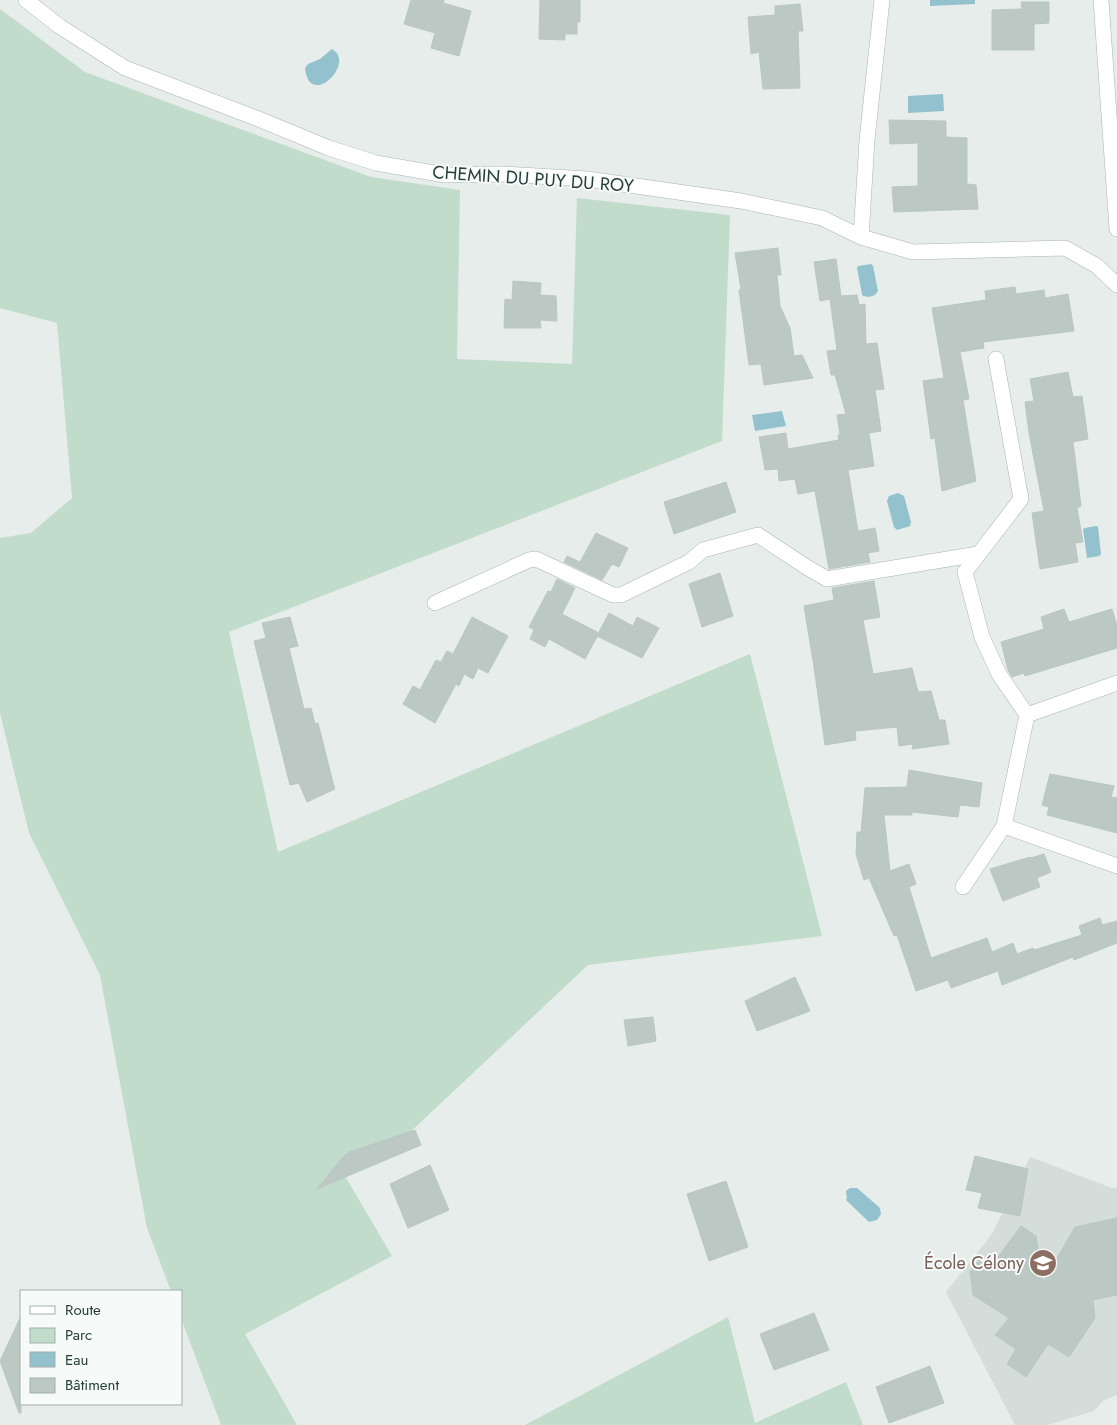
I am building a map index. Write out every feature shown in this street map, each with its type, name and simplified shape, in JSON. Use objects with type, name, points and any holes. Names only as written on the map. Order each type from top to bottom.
[{"type":"street","name":"CHEMIN DU PUY DU ROY","points":[[26,0],[59,26],[125,68],[329,148],[376,163],[445,175],[502,174],[587,179],[741,201],[822,218],[861,237],[913,252],[1065,248],[1097,266],[1117,285]]},
{"type":"street","points":[[861,237],[867,140],[882,0]]},
{"type":"street","points":[[1101,0],[1117,229]]},
{"type":"street","points":[[963,887],[1004,826],[1027,714],[999,674],[982,637],[965,572],[1021,499],[996,360]]},
{"type":"street","points":[[436,603],[529,560],[536,559],[613,595],[621,595],[689,562],[703,550],[758,535],[827,579],[978,554]]},
{"type":"street","points":[[1027,714],[1117,683]]},
{"type":"street","points":[[1004,826],[1117,866]]},
{"type":"shaded area","name":"École Célony","points":[[1030,1157],[1112,1188],[1117,1188],[1117,1395],[1104,1400],[1094,1411],[1047,1425],[1015,1425],[946,1292],[992,1234]]},
{"type":"green space","points":[[0,9],[85,72],[371,177],[460,190],[457,359],[572,364],[577,198],[730,215],[722,441],[229,632],[278,852],[750,654],[822,936],[588,965],[407,1135],[338,1164],[392,1256],[245,1334],[297,1425],[221,1425],[182,1321],[182,1290],[171,1290],[147,1228],[100,975],[29,833],[0,713],[0,538],[31,533],[72,498],[57,323],[0,308]]},
{"type":"green space","points":[[728,1317],[755,1423],[846,1382],[863,1425],[525,1425]]},
{"type":"water","points":[[930,0],[975,0],[975,4],[930,6]]},
{"type":"water","points":[[332,49],[338,56],[339,64],[335,72],[329,80],[322,84],[314,85],[308,80],[305,68],[308,64],[320,59]]},
{"type":"water","points":[[943,94],[944,111],[908,113],[908,96]]},
{"type":"water","points":[[871,264],[878,291],[875,295],[869,297],[862,294],[857,268],[858,266]]},
{"type":"water","points":[[782,411],[786,426],[755,431],[752,415]]},
{"type":"water","points":[[898,493],[904,496],[911,522],[910,526],[897,530],[894,527],[887,501],[889,496]]},
{"type":"water","points":[[1098,527],[1101,554],[1087,558],[1083,529]]},
{"type":"water","points":[[850,1188],[857,1188],[880,1208],[881,1214],[877,1220],[869,1222],[846,1200],[846,1191]]},
{"type":"building","points":[[411,0],[444,0],[443,3],[471,11],[459,56],[431,48],[435,33],[404,24]]},
{"type":"building","points":[[540,0],[580,0],[580,22],[577,22],[577,34],[565,34],[565,40],[539,39]]},
{"type":"building","points":[[1021,2],[1049,2],[1049,23],[1034,24],[1034,50],[992,50],[992,10],[1022,9]]},
{"type":"building","points":[[800,4],[803,31],[798,31],[800,88],[763,89],[759,52],[751,54],[748,17],[775,15],[775,6]]},
{"type":"building","points":[[889,120],[946,121],[946,137],[967,138],[967,184],[976,185],[978,209],[894,212],[892,187],[918,186],[918,143],[890,144]]},
{"type":"building","points":[[778,248],[781,275],[777,275],[780,306],[790,328],[794,356],[802,355],[813,378],[764,385],[761,364],[749,365],[735,253]]},
{"type":"building","points":[[836,259],[841,296],[857,295],[859,305],[865,304],[866,344],[877,343],[884,389],[875,390],[881,431],[869,433],[874,466],[848,470],[858,531],[875,528],[879,551],[868,553],[870,562],[829,569],[815,491],[798,494],[795,479],[779,481],[778,469],[765,470],[759,437],[786,433],[788,449],[839,440],[837,415],[846,414],[835,375],[831,375],[827,351],[837,350],[830,299],[820,301],[814,262]]},
{"type":"building","points":[[513,281],[541,283],[540,295],[556,296],[557,321],[540,320],[541,328],[504,328],[505,299],[512,300]]},
{"type":"building","points":[[1015,287],[1016,294],[1044,290],[1045,298],[1068,294],[1074,331],[983,342],[984,348],[960,352],[969,399],[963,400],[976,481],[942,491],[935,438],[931,439],[923,381],[944,378],[932,308],[986,300],[985,291]]},
{"type":"building","points":[[1068,372],[1073,397],[1082,396],[1088,439],[1073,442],[1081,506],[1077,508],[1083,542],[1075,543],[1078,562],[1040,569],[1032,513],[1044,511],[1025,402],[1034,401],[1030,379]]},
{"type":"building","points":[[726,482],[736,512],[674,534],[664,502]]},
{"type":"building","points":[[596,533],[628,548],[619,567],[612,564],[602,580],[564,562],[567,556],[580,562]]},
{"type":"building","points":[[720,573],[733,616],[702,627],[689,584]]},
{"type":"building","points":[[557,579],[575,588],[562,614],[599,633],[585,659],[549,639],[545,647],[530,639],[534,630],[529,627],[548,591],[551,592]]},
{"type":"building","points":[[874,581],[880,617],[863,620],[873,674],[912,668],[918,692],[931,691],[939,720],[945,720],[949,744],[912,749],[913,744],[899,746],[897,727],[855,731],[856,740],[825,745],[804,606],[834,600],[832,588]]},
{"type":"building","points":[[1064,609],[1069,622],[1112,609],[1117,626],[1117,648],[1025,676],[1024,673],[1012,677],[1008,670],[1001,642],[1044,629],[1041,617]]},
{"type":"building","points":[[609,613],[633,626],[637,617],[659,628],[642,658],[597,636]]},
{"type":"building","points":[[290,617],[298,646],[289,648],[304,709],[311,708],[315,724],[318,723],[335,789],[307,802],[299,783],[290,785],[254,641],[266,638],[262,623]]},
{"type":"building","points":[[472,617],[508,636],[488,673],[478,668],[473,679],[464,674],[459,686],[456,684],[435,723],[403,704],[413,686],[420,690],[436,660],[441,662],[447,651],[453,654]]},
{"type":"building","points":[[909,770],[982,783],[979,807],[960,805],[958,817],[912,812],[912,815],[884,815],[890,871],[909,864],[916,884],[909,887],[931,958],[987,938],[992,952],[1013,943],[1017,954],[1033,948],[1034,950],[1082,935],[1079,926],[1100,918],[1102,925],[1117,921],[1117,943],[1074,960],[1073,957],[1002,985],[998,971],[951,988],[948,980],[916,991],[897,935],[894,936],[869,878],[864,880],[856,854],[857,832],[861,832],[865,788],[907,787]]},
{"type":"building","points":[[1050,774],[1114,786],[1111,797],[1117,798],[1117,833],[1047,815],[1049,807],[1042,805]]},
{"type":"building","points":[[1044,854],[1051,872],[1037,878],[1040,887],[1003,901],[990,869]]},
{"type":"building","points":[[795,977],[810,1011],[757,1031],[745,1001]]},
{"type":"building","points":[[653,1017],[656,1041],[628,1046],[624,1020]]},
{"type":"building","points":[[415,1130],[421,1145],[317,1189],[344,1156],[350,1152]]},
{"type":"building","points":[[975,1156],[1028,1169],[1020,1216],[978,1208],[982,1193],[966,1190]]},
{"type":"building","points":[[430,1165],[449,1210],[408,1228],[390,1184]]},
{"type":"building","points":[[726,1181],[748,1247],[709,1261],[687,1194]]},
{"type":"building","points":[[1117,1218],[1117,1295],[1093,1300],[1095,1318],[1069,1357],[1048,1344],[1026,1377],[1007,1364],[1016,1349],[995,1335],[1009,1318],[973,1295],[970,1272],[981,1258],[992,1265],[1021,1226],[1036,1236],[1043,1282],[1075,1227]]},
{"type":"building","points":[[814,1313],[829,1350],[774,1370],[760,1334]]},
{"type":"building","points":[[20,1318],[21,1413],[19,1413],[0,1361]]},
{"type":"building","points":[[930,1366],[944,1403],[889,1423],[876,1387]]},
{"type":"place","name":"École Célony","points":[[1043,1263]]}]
